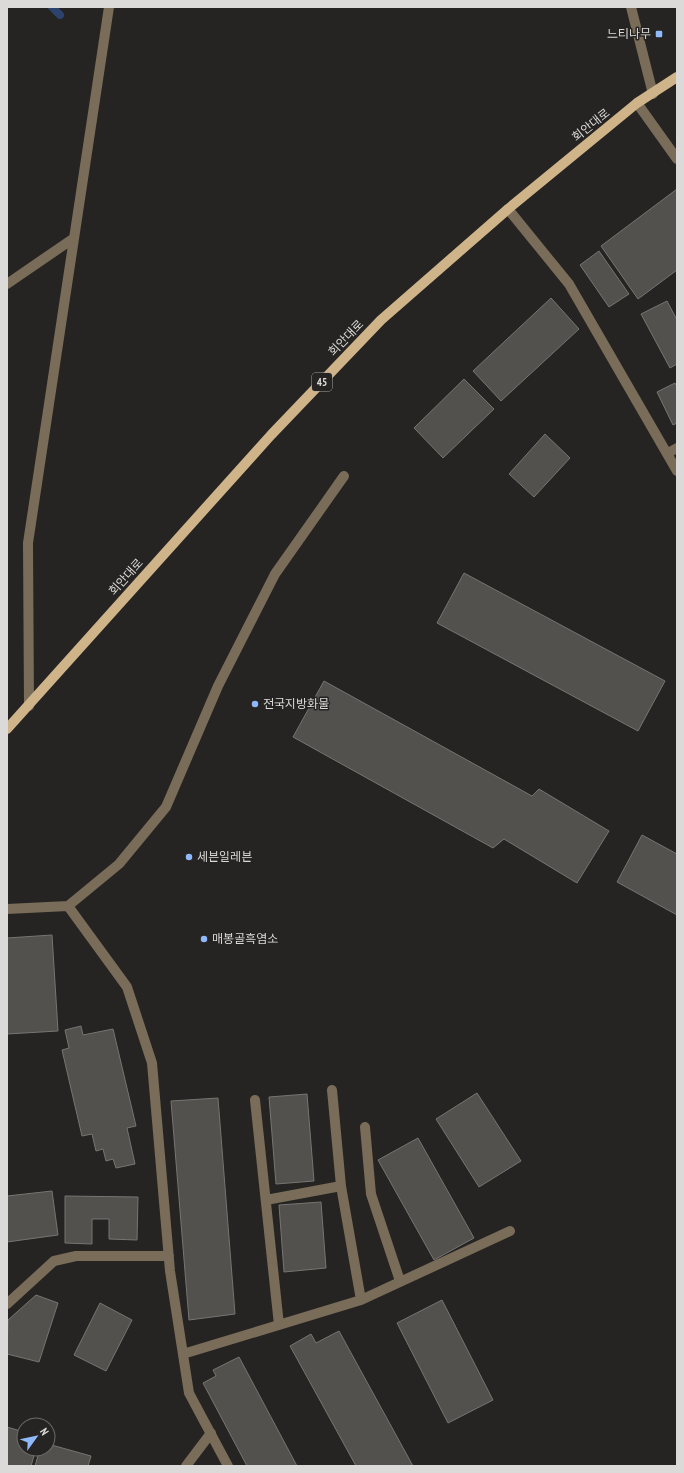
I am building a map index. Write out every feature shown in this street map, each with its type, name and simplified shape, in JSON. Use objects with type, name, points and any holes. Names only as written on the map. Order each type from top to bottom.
[{"type":"main road","name":"회안대로","points":[[9,723],[29,706],[271,435],[376,326],[508,209],[637,104],[677,77]]},
{"type":"street","points":[[29,706],[28,543],[109,7]]},
{"type":"street","points":[[631,7],[653,94]]},
{"type":"street","points":[[637,104],[677,159]]},
{"type":"street","points":[[508,209],[569,284],[668,453],[677,471]]},
{"type":"street","points":[[7,284],[74,238]]},
{"type":"street","points":[[668,453],[677,448]]},
{"type":"street","points":[[7,909],[68,906],[119,864],[166,807],[218,686],[274,574],[344,476]]},
{"type":"street","points":[[68,906],[127,987],[152,1063],[169,1256],[189,1393],[228,1466]]},
{"type":"street","points":[[332,1090],[341,1186],[361,1300]]},
{"type":"street","points":[[255,1100],[279,1325]]},
{"type":"street","points":[[365,1127],[371,1194],[400,1281]]},
{"type":"street","points":[[266,1200],[341,1186]]},
{"type":"street","points":[[183,1354],[361,1300],[510,1231]]},
{"type":"street","points":[[7,1304],[54,1262],[76,1256],[169,1256]]},
{"type":"street","points":[[186,1466],[211,1433]]},
{"type":"building","points":[[677,189],[677,270],[638,299],[601,246]]},
{"type":"building","points":[[599,251],[629,294],[609,307],[580,265]]},
{"type":"building","points":[[551,298],[579,329],[501,401],[473,371]]},
{"type":"building","points":[[667,301],[677,320],[677,364],[670,368],[641,314]]},
{"type":"building","points":[[464,379],[494,409],[443,458],[414,428]]},
{"type":"building","points":[[675,383],[677,387],[677,423],[673,425],[657,392]]},
{"type":"building","points":[[545,434],[570,458],[534,497],[509,474]]},
{"type":"building","points":[[464,573],[665,681],[638,731],[437,623]]},
{"type":"building","points":[[324,681],[532,796],[539,789],[609,831],[577,883],[504,839],[493,848],[293,737]]},
{"type":"building","points":[[642,835],[677,854],[677,915],[617,882]]},
{"type":"building","points":[[52,935],[58,1031],[7,1034],[7,938]]},
{"type":"building","points":[[81,1026],[83,1035],[113,1029],[136,1126],[127,1128],[135,1164],[116,1168],[113,1159],[106,1161],[103,1149],[96,1151],[92,1134],[82,1136],[62,1050],[69,1048],[65,1030]]},
{"type":"building","points":[[477,1093],[521,1161],[479,1187],[436,1119]]},
{"type":"building","points":[[307,1094],[314,1181],[276,1184],[269,1097]]},
{"type":"building","points":[[218,1098],[235,1314],[189,1320],[171,1101]]},
{"type":"building","points":[[418,1138],[474,1238],[434,1260],[378,1160]]},
{"type":"building","points":[[52,1191],[58,1235],[7,1242],[7,1196]]},
{"type":"building","points":[[65,1196],[138,1197],[137,1240],[109,1239],[109,1219],[92,1219],[92,1244],[65,1243]]},
{"type":"building","points":[[321,1202],[326,1268],[284,1272],[279,1205]]},
{"type":"building","points":[[36,1295],[58,1303],[39,1362],[7,1354],[8,1320]]},
{"type":"building","points":[[442,1300],[493,1400],[448,1423],[397,1323]]},
{"type":"building","points":[[100,1303],[132,1320],[106,1371],[74,1355]]},
{"type":"building","points":[[339,1331],[413,1466],[356,1466],[290,1346],[311,1334],[316,1343]]},
{"type":"building","points":[[239,1357],[297,1466],[247,1466],[203,1383],[216,1376],[213,1370]]},
{"type":"building","points":[[7,1427],[16,1430],[16,1457],[34,1457],[31,1466],[7,1466]]},
{"type":"building","points":[[56,1446],[91,1456],[88,1466],[35,1466],[38,1457],[56,1457]]},
{"type":"waterway","points":[[52,7],[60,15]]},
{"type":"place","name":"느티나무","points":[[659,34]]},
{"type":"place","name":"전국지방화물","points":[[255,704]]},
{"type":"place","name":"세븐일레븐","points":[[189,857]]},
{"type":"place","name":"매봉골흑염소","points":[[204,939]]}]
